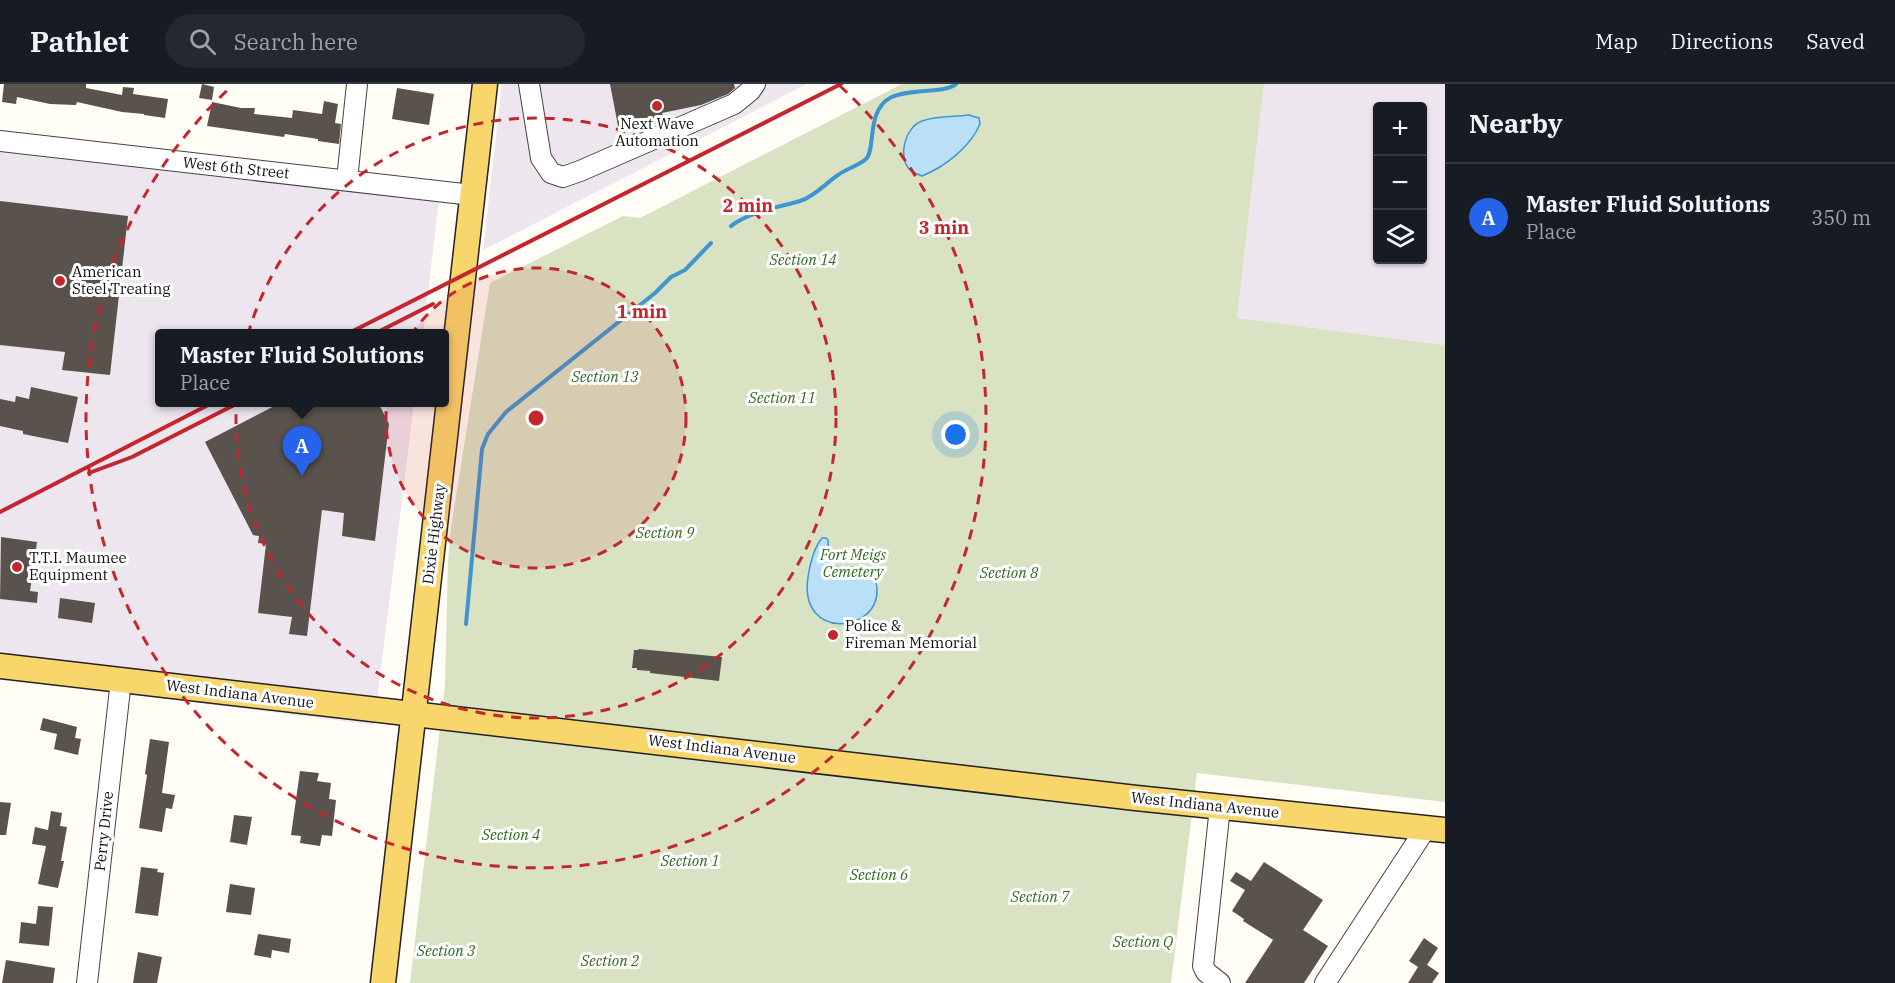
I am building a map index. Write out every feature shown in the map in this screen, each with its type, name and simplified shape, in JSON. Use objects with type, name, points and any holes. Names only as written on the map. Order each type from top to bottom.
[{"type":"main road","name":"Dixie Highway","points":[[449,397],[485,84]]},
{"type":"main road","name":"Dixie Highway","points":[[383,983],[448,407]]},
{"type":"main road","name":"West Indiana Avenue","points":[[0,666],[1220,807],[1436,829]]},
{"type":"street","points":[[346,180],[357,84]]},
{"type":"street","points":[[530,84],[541,158],[551,174],[563,177],[603,162],[734,104],[755,84]]},
{"type":"street","name":"West 6th Street","points":[[0,141],[472,195]]},
{"type":"street","name":"Perry Drive","points":[[87,983],[121,680]]},
{"type":"street","points":[[1220,807],[1203,966],[1206,972],[1220,983]]},
{"type":"street","points":[[1325,983],[1436,829]]},
{"type":"shaded area","points":[[502,84],[807,84],[483,250]]},
{"type":"shaded area","points":[[1264,84],[1445,84],[1445,345],[1237,318]]},
{"type":"shaded area","points":[[0,132],[441,184],[423,329],[155,329],[155,407],[414,407],[374,725],[0,678]]},
{"type":"green space","name":"Fort Meigs Cemetery","points":[[902,84],[1264,84],[1237,318],[1445,345],[1445,802],[1197,773],[1171,983],[410,983],[445,685],[451,528],[490,283],[623,216],[640,218]]},
{"type":"water","points":[[969,115],[979,118],[980,124],[964,148],[939,167],[922,176],[910,170],[904,158],[904,150],[907,136],[916,124],[933,118]]},
{"type":"water","points":[[822,538],[828,540],[830,563],[834,566],[863,568],[874,578],[877,588],[874,603],[866,615],[854,622],[840,624],[826,621],[815,612],[808,598],[811,562]]},
{"type":"building","points":[[4,84],[86,84],[86,88],[122,95],[123,87],[134,88],[133,94],[168,99],[165,118],[77,102],[76,105],[50,104],[17,97],[16,104],[2,102]]},
{"type":"building","points":[[202,84],[214,87],[212,100],[199,98]]},
{"type":"building","name":"Next Wave Automation","points":[[610,84],[734,84],[735,88],[728,94],[701,105],[662,113],[664,121],[660,123],[619,131]]},
{"type":"building","points":[[397,88],[434,94],[429,125],[392,119]]},
{"type":"building","points":[[324,101],[338,104],[335,123],[341,124],[339,144],[285,134],[284,137],[207,126],[212,102],[241,108],[255,108],[254,114],[292,118],[293,110],[322,114]]},
{"type":"building","name":"American Steel Treating","points":[[0,201],[128,216],[110,375],[62,370],[65,352],[0,345]]},
{"type":"building","points":[[31,387],[78,397],[68,443],[23,434],[23,431],[0,426],[0,399],[15,402],[16,396],[29,399]]},
{"type":"building","points":[[272,407],[380,407],[389,424],[375,541],[342,536],[344,513],[322,510],[307,636],[289,634],[292,617],[258,613],[266,544],[258,543],[259,536],[253,535],[205,442]]},
{"type":"building","name":"T.T.I. Maumee Equipment","points":[[1,537],[37,542],[30,591],[38,592],[37,603],[0,599]]},
{"type":"building","points":[[60,598],[95,603],[92,623],[58,618]]},
{"type":"building","points":[[634,650],[722,657],[719,681],[650,673],[650,671],[632,668]]},
{"type":"building","points":[[43,718],[77,727],[75,738],[81,739],[78,755],[54,749],[57,734],[40,730]]},
{"type":"building","points":[[150,739],[169,742],[162,793],[175,795],[172,809],[166,808],[162,832],[139,828]]},
{"type":"building","points":[[300,771],[319,773],[317,781],[331,783],[329,799],[336,800],[332,836],[322,835],[320,846],[300,843],[301,836],[291,835]]},
{"type":"building","points":[[0,802],[11,803],[6,835],[0,835]]},
{"type":"building","points":[[51,811],[62,813],[60,826],[67,827],[61,861],[64,861],[58,888],[38,884],[46,846],[32,844],[35,827],[48,830]]},
{"type":"building","points":[[234,815],[252,817],[247,845],[230,842]]},
{"type":"building","points":[[1264,862],[1323,900],[1303,930],[1328,946],[1304,983],[1245,983],[1273,940],[1243,921],[1244,919],[1232,911],[1245,890],[1230,881],[1236,872],[1251,881]]},
{"type":"building","points":[[141,867],[158,869],[157,872],[164,873],[158,916],[135,913]]},
{"type":"building","points":[[230,884],[255,888],[251,915],[226,912]]},
{"type":"building","points":[[38,906],[53,907],[49,946],[19,943],[21,922],[36,924]]},
{"type":"building","points":[[258,934],[291,939],[289,953],[272,950],[271,958],[254,955]]},
{"type":"building","points":[[1424,938],[1438,948],[1427,965],[1439,973],[1432,983],[1408,983],[1418,967],[1409,961]]},
{"type":"building","points":[[138,952],[162,957],[157,983],[133,983]]},
{"type":"building","points":[[6,960],[55,968],[53,983],[2,983]]},
{"type":"waterway","points":[[731,226],[756,213],[805,199],[841,173],[866,159],[871,148],[874,121],[882,104],[890,98],[906,93],[944,89],[956,84]]},
{"type":"waterway","points":[[466,624],[482,449],[488,434],[506,412],[655,293],[671,277],[685,270],[711,243]]},
{"type":"railway","points":[[357,329],[841,84]]},
{"type":"railway","points":[[384,329],[433,304]]},
{"type":"railway","points":[[0,512],[204,407]]},
{"type":"railway","points":[[89,473],[132,457],[230,407]]},
{"type":"place","name":"Next Wave Automation","points":[[657,106]]},
{"type":"place","name":"American Steel Treating","points":[[60,281]]},
{"type":"place","name":"Master Fluid Solutions","points":[[302,476]]},
{"type":"place","name":"T.T.I. Maumee Equipment","points":[[17,567]]},
{"type":"place","name":"Police & Fireman Memorial","points":[[833,635]]},
{"type":"park label","name":"Section 14","points":[[803,260]]},
{"type":"park label","name":"Section 13","points":[[605,377]]},
{"type":"park label","name":"Section 11","points":[[782,398]]},
{"type":"park label","name":"Section 9","points":[[665,533]]},
{"type":"park label","name":"Section 8","points":[[1009,573]]},
{"type":"park label","name":"Section 4","points":[[511,835]]},
{"type":"park label","name":"Section 1","points":[[690,861]]},
{"type":"park label","name":"Section 6","points":[[879,875]]},
{"type":"park label","name":"Section 7","points":[[1040,897]]},
{"type":"park label","name":"Section Q","points":[[1143,942]]},
{"type":"park label","name":"Section 3","points":[[446,951]]},
{"type":"park label","name":"Section 2","points":[[610,961]]}]
